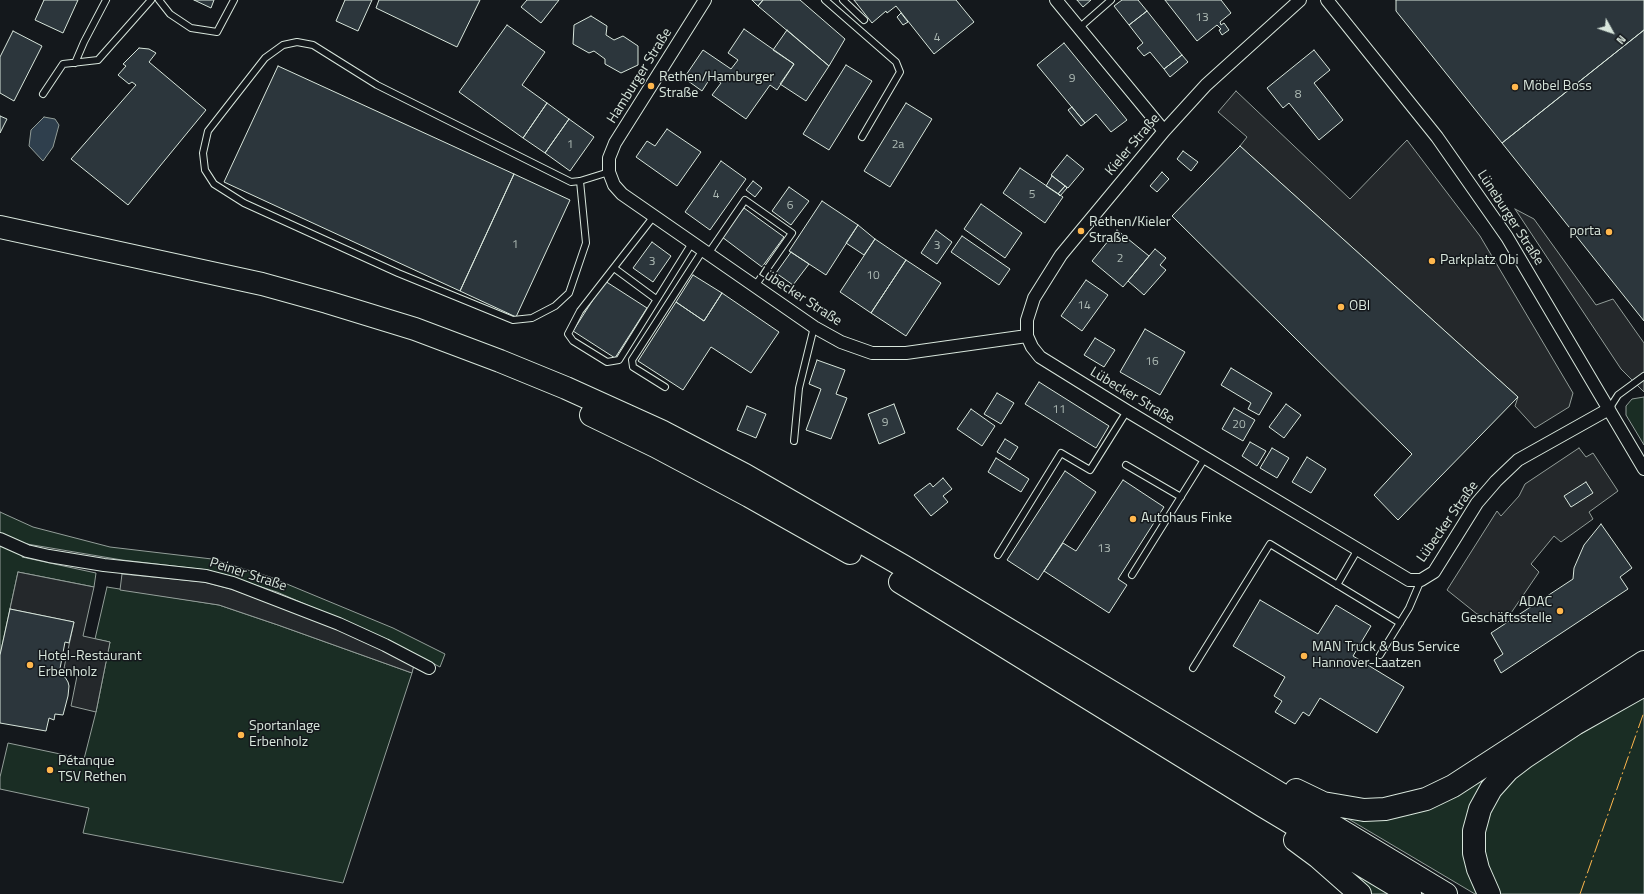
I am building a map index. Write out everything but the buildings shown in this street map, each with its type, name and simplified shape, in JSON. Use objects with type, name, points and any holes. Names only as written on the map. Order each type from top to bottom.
[{"type":"highway","points":[[0,228],[262,284],[415,329],[500,360],[661,431],[745,475],[903,566],[1446,894]]},
{"type":"highway","points":[[0,242],[177,280],[322,315],[409,343],[496,374],[560,401],[661,449],[883,571],[1263,806],[1410,894]]},
{"type":"highway","points":[[1180,734],[1209,740],[1291,788],[1323,802],[1364,810],[1385,809],[1426,799],[1453,786],[1644,662]]},
{"type":"highway","points":[[1489,894],[1478,869],[1474,853],[1474,831],[1480,809],[1490,789],[1508,770],[1525,757],[1575,724],[1644,685]]},
{"type":"highway","points":[[1263,806],[1274,825],[1318,856],[1360,894]]},
{"type":"street","name":"Hamburger Straße","points":[[609,172],[610,158],[615,144],[705,0]]},
{"type":"street","points":[[1056,0],[1164,131]]},
{"type":"street","name":"Kieler Straße","points":[[1027,336],[1027,320],[1034,298],[1061,255],[1164,131],[1206,85],[1300,0]]},
{"type":"street","name":"Lüneburger Straße","points":[[1327,0],[1437,136],[1507,237],[1644,469]]},
{"type":"street","name":"Lübecker Straße","points":[[609,172],[614,185],[622,194],[814,326],[841,342],[872,353],[906,353],[1027,336],[1032,347],[1040,357],[1127,411],[1409,580],[1421,580],[1434,572],[1477,503],[1496,481],[1518,460],[1609,409]]},
{"type":"street","name":"Peiner Straße","points":[[0,539],[27,551],[49,556],[206,576],[233,583],[339,624],[385,645],[429,668]]},
{"type":"lane","points":[[75,62],[106,0]]},
{"type":"lane","points":[[43,94],[63,64],[98,60],[151,0]]},
{"type":"lane","points":[[159,0],[170,14],[191,28],[217,32],[234,0]]},
{"type":"lane","points":[[825,0],[896,62],[900,72],[862,137]]},
{"type":"lane","points":[[843,0],[864,20]]},
{"type":"lane","points":[[1079,28],[1112,0]]},
{"type":"lane","points":[[580,181],[586,243],[569,293],[555,306],[532,318],[513,320],[398,273],[244,203],[214,184],[205,170],[203,153],[208,131],[265,58],[283,45],[297,42],[313,45],[377,85],[571,182],[580,181],[609,172]]},
{"type":"lane","points":[[665,387],[633,367],[632,360],[706,252],[744,200],[792,232],[755,286]]},
{"type":"lane","points":[[654,216],[580,311],[568,334],[573,341],[607,362],[619,360],[692,243]]},
{"type":"lane","points":[[614,268],[656,299]]},
{"type":"lane","points":[[794,441],[799,388],[814,326]]},
{"type":"lane","points":[[1609,409],[1618,395],[1644,376]]},
{"type":"lane","points":[[998,555],[1061,453],[1090,470],[1127,411]]},
{"type":"lane","points":[[1132,575],[1205,458]]},
{"type":"lane","points":[[1126,465],[1181,497]]},
{"type":"lane","points":[[1193,668],[1270,544],[1400,624]]},
{"type":"lane","points":[[1337,585],[1358,549]]},
{"type":"lane","points":[[1380,656],[1409,608],[1421,580]]},
{"type":"green space","points":[[1644,397],[1644,445],[1626,415],[1626,406],[1632,399]]},
{"type":"green space","points":[[0,512],[33,527],[110,547],[212,559],[270,577],[393,628],[445,654],[440,667],[388,640],[277,592],[208,570],[122,560],[27,544],[22,557],[96,573],[94,587],[18,572],[0,655]]},
{"type":"green space","name":"Sportanlage Erbenholz","points":[[107,587],[219,605],[412,673],[343,883],[83,833],[89,808],[0,789],[0,777],[8,743],[84,759],[96,712],[110,642],[95,639]]},
{"type":"green space","points":[[1644,696],[1644,894],[1496,894],[1483,867],[1485,812],[1512,775]]},
{"type":"green space","points":[[1522,749],[1486,786],[1482,894],[1475,894],[1335,811],[1358,815]]},
{"type":"green space","points":[[1350,870],[1391,894],[1371,894]]},
{"type":"shaded area","name":"Parkplatz Obi","points":[[1236,91],[1350,199],[1407,140],[1480,236],[1573,393],[1569,407],[1535,428],[1515,406],[1518,397],[1240,146],[1247,137],[1218,112]]},
{"type":"shaded area","points":[[1515,209],[1534,219],[1596,305],[1613,299],[1644,343],[1644,392],[1621,369]]},
{"type":"shaded area","points":[[1579,448],[1586,457],[1593,453],[1618,491],[1589,512],[1593,519],[1561,542],[1554,536],[1531,564],[1539,572],[1511,613],[1492,617],[1477,614],[1447,590],[1497,511],[1501,516],[1519,496],[1525,484]]},
{"type":"shaded area","points":[[18,572],[94,587],[83,636],[110,642],[96,712],[71,706],[78,671],[64,668],[74,622],[10,609]]},
{"type":"shaded area","points":[[122,574],[204,582],[234,590],[337,629],[414,665],[412,673],[219,605],[120,590]]},
{"type":"water","points":[[44,117],[55,119],[59,125],[53,147],[43,161],[29,146],[31,130]]},
{"type":"power","points":[[1580,894],[1644,712]]},
{"type":"place","name":"Rethen/Hamburger Straße","points":[[651,86]]},
{"type":"place","name":"Möbel Boss","points":[[1515,87]]},
{"type":"place","name":"Rethen/Kieler Straße","points":[[1081,231]]},
{"type":"place","name":"porta","points":[[1609,232]]},
{"type":"place","name":"Parkplatz Obi","points":[[1432,261]]},
{"type":"place","name":"OBI","points":[[1341,307]]},
{"type":"place","name":"Autohaus Finke","points":[[1133,519]]},
{"type":"place","name":"ADAC Geschäftsstelle","points":[[1560,611]]},
{"type":"place","name":"MAN Truck & Bus Service Hannover-Laatzen","points":[[1304,656]]},
{"type":"place","name":"Hotel-Restaurant Erbenholz","points":[[30,665]]},
{"type":"place","name":"Sportanlage Erbenholz","points":[[241,735]]},
{"type":"place","name":"Pétanque TSV Rethen","points":[[50,770]]}]
